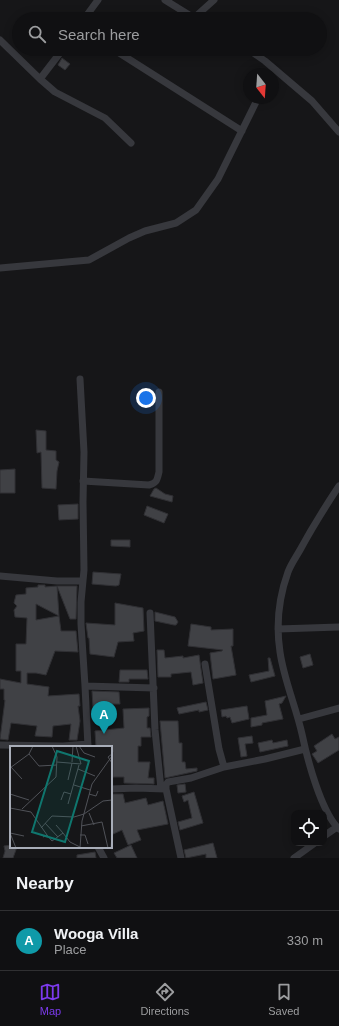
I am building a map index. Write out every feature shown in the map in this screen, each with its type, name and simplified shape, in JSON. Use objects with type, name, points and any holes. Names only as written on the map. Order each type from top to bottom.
[{"type":"street","points":[[89,12],[98,0]]},
{"type":"street","points":[[165,0],[183,12]]},
{"type":"street","points":[[201,12],[214,0]]},
{"type":"street","points":[[0,40],[12,52]]},
{"type":"street","points":[[16,56],[55,92],[105,118],[131,143]]},
{"type":"street","points":[[40,79],[58,56]]},
{"type":"street","points":[[125,56],[242,131]]},
{"type":"street","points":[[255,56],[268,68]]},
{"type":"street","points":[[279,77],[312,101],[339,132]]},
{"type":"street","points":[[0,268],[89,260],[145,231],[176,223],[196,210],[218,179],[255,104]]},
{"type":"street","points":[[0,745],[88,746],[86,686],[81,624],[81,602],[84,570],[84,452],[80,379]]},
{"type":"street","points":[[83,482],[149,485],[153,484],[157,480],[159,392]]},
{"type":"street","points":[[327,834],[338,828],[323,803],[305,749],[299,719],[280,653],[278,629],[280,604],[288,571],[315,521],[339,486]]},
{"type":"street","points":[[0,576],[57,581],[83,581]]},
{"type":"street","points":[[150,613],[155,730],[163,789],[181,858]]},
{"type":"street","points":[[278,629],[339,628]]},
{"type":"street","points":[[204,664],[219,749],[224,767]]},
{"type":"street","points":[[86,686],[154,688]]},
{"type":"street","points":[[299,719],[339,708]]},
{"type":"street","points":[[163,789],[171,781],[191,778],[224,767],[305,749]]},
{"type":"street","points":[[112,789],[163,789]]},
{"type":"street","points":[[294,858],[311,846]]},
{"type":"street","points":[[99,848],[104,858]]},
{"type":"building","points":[[62,58],[70,64],[65,70],[58,65]]},
{"type":"building","points":[[36,430],[46,431],[46,450],[56,451],[56,460],[59,462],[56,489],[42,488],[41,452],[37,453]]},
{"type":"building","points":[[15,469],[15,493],[0,493],[0,470]]},
{"type":"building","points":[[156,488],[165,494],[173,496],[172,502],[150,496]]},
{"type":"building","points":[[78,504],[78,519],[59,520],[58,505]]},
{"type":"building","points":[[147,506],[168,514],[164,523],[144,515]]},
{"type":"building","points":[[111,540],[130,540],[130,547],[111,546]]},
{"type":"building","points":[[93,572],[121,574],[119,585],[92,584]]},
{"type":"building","points":[[38,585],[45,585],[45,587],[57,586],[61,631],[76,631],[78,652],[55,651],[46,675],[27,673],[27,684],[49,687],[48,696],[79,694],[80,706],[78,706],[80,721],[77,740],[69,740],[71,724],[53,726],[52,737],[35,736],[37,726],[11,723],[8,740],[0,739],[5,700],[4,689],[0,689],[0,679],[21,683],[21,671],[16,671],[16,644],[26,644],[27,618],[15,617],[14,610],[17,606],[14,603],[16,595],[26,594],[26,588],[38,587]],"holes":[[[36,604],[59,616],[36,620]]]},
{"type":"building","points":[[57,586],[77,586],[76,619],[70,619]]},
{"type":"building","points":[[115,603],[143,608],[144,631],[133,633],[134,641],[118,642],[114,657],[90,654],[86,623],[115,625]]},
{"type":"building","points":[[155,612],[175,617],[178,622],[174,625],[155,621]]},
{"type":"building","points":[[191,624],[211,627],[211,630],[233,629],[233,646],[231,646],[236,675],[213,679],[210,653],[223,650],[188,646]]},
{"type":"building","points":[[157,650],[164,650],[165,658],[183,656],[183,658],[199,655],[203,683],[193,685],[191,672],[171,674],[171,677],[158,677]]},
{"type":"building","points":[[310,654],[313,665],[303,668],[300,657]]},
{"type":"building","points":[[268,658],[270,658],[275,676],[251,682],[249,675],[269,671]]},
{"type":"building","points":[[120,670],[147,670],[148,679],[129,679],[129,682],[119,682]]},
{"type":"building","points":[[92,691],[119,692],[120,704],[103,704],[103,707],[93,707]]},
{"type":"building","points":[[286,696],[282,703],[279,704],[283,719],[262,723],[262,725],[251,727],[251,718],[267,715],[265,701]]},
{"type":"building","points":[[206,702],[208,710],[199,712],[199,710],[179,714],[177,708]]},
{"type":"building","points":[[247,706],[249,719],[232,723],[230,717],[222,717],[221,710]]},
{"type":"building","points":[[149,708],[147,728],[150,728],[151,737],[141,737],[141,746],[138,746],[138,762],[150,762],[148,778],[154,778],[154,784],[124,783],[124,777],[113,777],[112,746],[96,746],[95,731],[124,728],[123,709]]},
{"type":"building","points":[[160,721],[178,721],[179,743],[182,743],[182,762],[185,762],[186,769],[197,768],[197,771],[165,778]]},
{"type":"building","points":[[332,734],[335,739],[339,737],[339,750],[318,763],[312,754],[317,751],[314,746]]},
{"type":"building","points":[[252,736],[253,743],[245,744],[247,756],[241,757],[238,738]]},
{"type":"building","points":[[272,740],[273,743],[287,740],[288,746],[260,752],[258,743]]},
{"type":"building","points":[[185,784],[186,792],[178,793],[177,785]]},
{"type":"building","points":[[194,792],[203,823],[180,830],[178,822],[192,818],[188,800],[184,802],[182,796]]},
{"type":"building","points":[[112,794],[123,794],[125,803],[146,798],[148,805],[163,801],[168,824],[137,830],[141,840],[128,845],[122,830],[112,835]]},
{"type":"building","points":[[213,843],[217,858],[206,858],[206,854],[186,858],[184,850]]},
{"type":"building","points":[[10,845],[10,848],[17,848],[13,858],[3,858],[5,851],[4,846]]},
{"type":"building","points":[[131,845],[137,858],[117,858],[114,853]]},
{"type":"building","points":[[95,852],[96,858],[77,858],[77,855]]},
{"type":"place","name":"Wooga Villa","points":[[104,734]]}]
